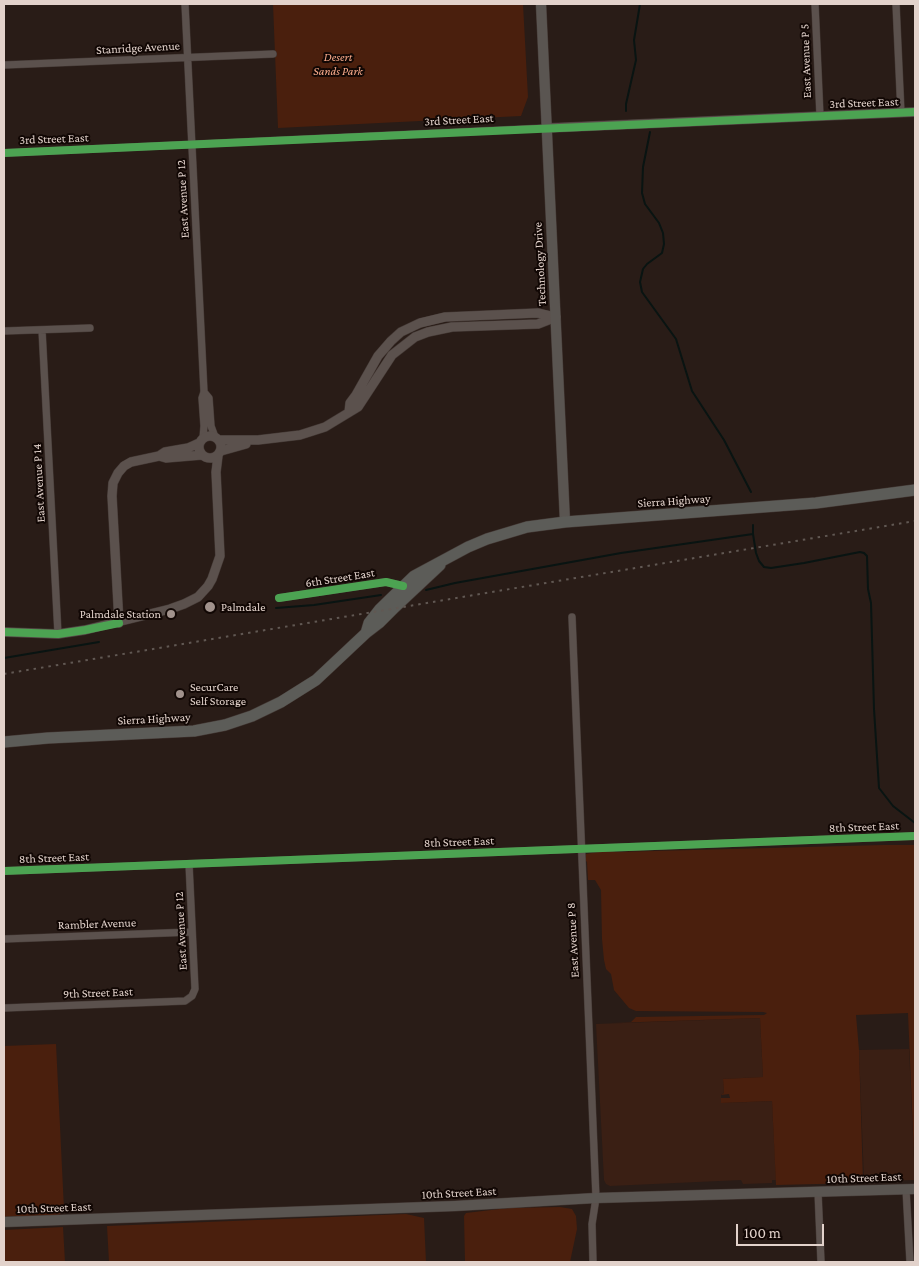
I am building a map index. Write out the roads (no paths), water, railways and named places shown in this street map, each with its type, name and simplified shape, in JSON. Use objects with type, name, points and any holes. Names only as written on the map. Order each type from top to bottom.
[{"type":"main road","name":"Technology Drive","points":[[541,4],[564,522]]},
{"type":"main road","name":"Sierra Highway","points":[[366,633],[369,624],[414,576],[468,547],[527,527],[564,522],[806,504],[915,490]]},
{"type":"main road","name":"Sierra Highway","points":[[4,742],[194,731],[225,725],[252,716],[281,702],[316,680],[366,633],[380,623],[393,608],[443,562]]},
{"type":"main road","name":"10th Street East","points":[[4,1222],[446,1207],[596,1198],[910,1189]]},
{"type":"street","name":"East Avenue P 12","points":[[185,4],[204,392],[202,398],[204,426],[201,441]]},
{"type":"street","name":"East Avenue P 5","points":[[815,4],[820,116]]},
{"type":"street","points":[[896,4],[901,113]]},
{"type":"street","name":"Stanridge Avenue","points":[[4,65],[273,54]]},
{"type":"street","name":"3rd Street East","points":[[4,153],[915,112]]},
{"type":"street","points":[[119,622],[112,496],[118,473],[124,466],[137,460],[188,448],[209,436],[258,440],[314,432],[325,427],[348,412],[350,403],[378,356],[390,341],[401,332],[420,322],[445,317],[538,312],[556,318]]},
{"type":"street","points":[[4,332],[90,328]]},
{"type":"street","name":"East Avenue P 14","points":[[42,330],[58,634]]},
{"type":"street","name":"East Avenue P 12","points":[[204,392],[209,398],[211,426],[217,438]]},
{"type":"street","points":[[4,632],[58,634],[87,630],[184,604],[198,597],[208,586],[215,574],[220,556],[216,472],[221,448],[217,438]]},
{"type":"street","points":[[158,456],[166,458],[202,455],[211,459],[219,454],[258,440]]},
{"type":"street","points":[[201,441],[199,450],[202,455]]},
{"type":"street","name":"6th Street East","points":[[279,598],[386,582],[403,586]]},
{"type":"street","name":"East Avenue P 8","points":[[572,617],[596,1198],[592,1224],[593,1262]]},
{"type":"street","name":"8th Street East","points":[[4,871],[915,836]]},
{"type":"street","name":"East Avenue P 12","points":[[189,864],[195,989],[192,996]]},
{"type":"street","name":"Rambler Avenue","points":[[4,939],[192,932]]},
{"type":"street","name":"9th Street East","points":[[4,1008],[185,1001],[192,996]]},
{"type":"street","points":[[910,1189],[910,1262]]},
{"type":"street","points":[[818,1192],[822,1262]]},
{"type":"waterway","points":[[626,111],[636,60],[634,40],[640,4]]},
{"type":"waterway","points":[[650,132],[643,167],[642,193],[645,204],[659,223],[663,233],[664,244],[662,253],[643,269],[640,282],[642,292],[676,339],[692,391],[724,440],[751,492]]},
{"type":"waterway","points":[[753,525],[756,553],[764,567],[771,568],[804,563],[860,552],[867,556],[868,589],[871,603],[874,709],[879,788],[893,806],[915,823]]},
{"type":"waterway","points":[[426,590],[621,553],[753,534]]},
{"type":"waterway","points":[[276,608],[314,605],[381,595]]},
{"type":"waterway","points":[[4,658],[99,642]]},
{"type":"railway","points":[[4,674],[915,521]]},
{"type":"place","name":"Palmdale","points":[[210,607]]},
{"type":"place","name":"Palmdale Station","points":[[171,614]]},
{"type":"place","name":"SecurCare Self Storage","points":[[180,694]]},
{"type":"park label","name":"Desert Sands Park","points":[[338,64]]}]
